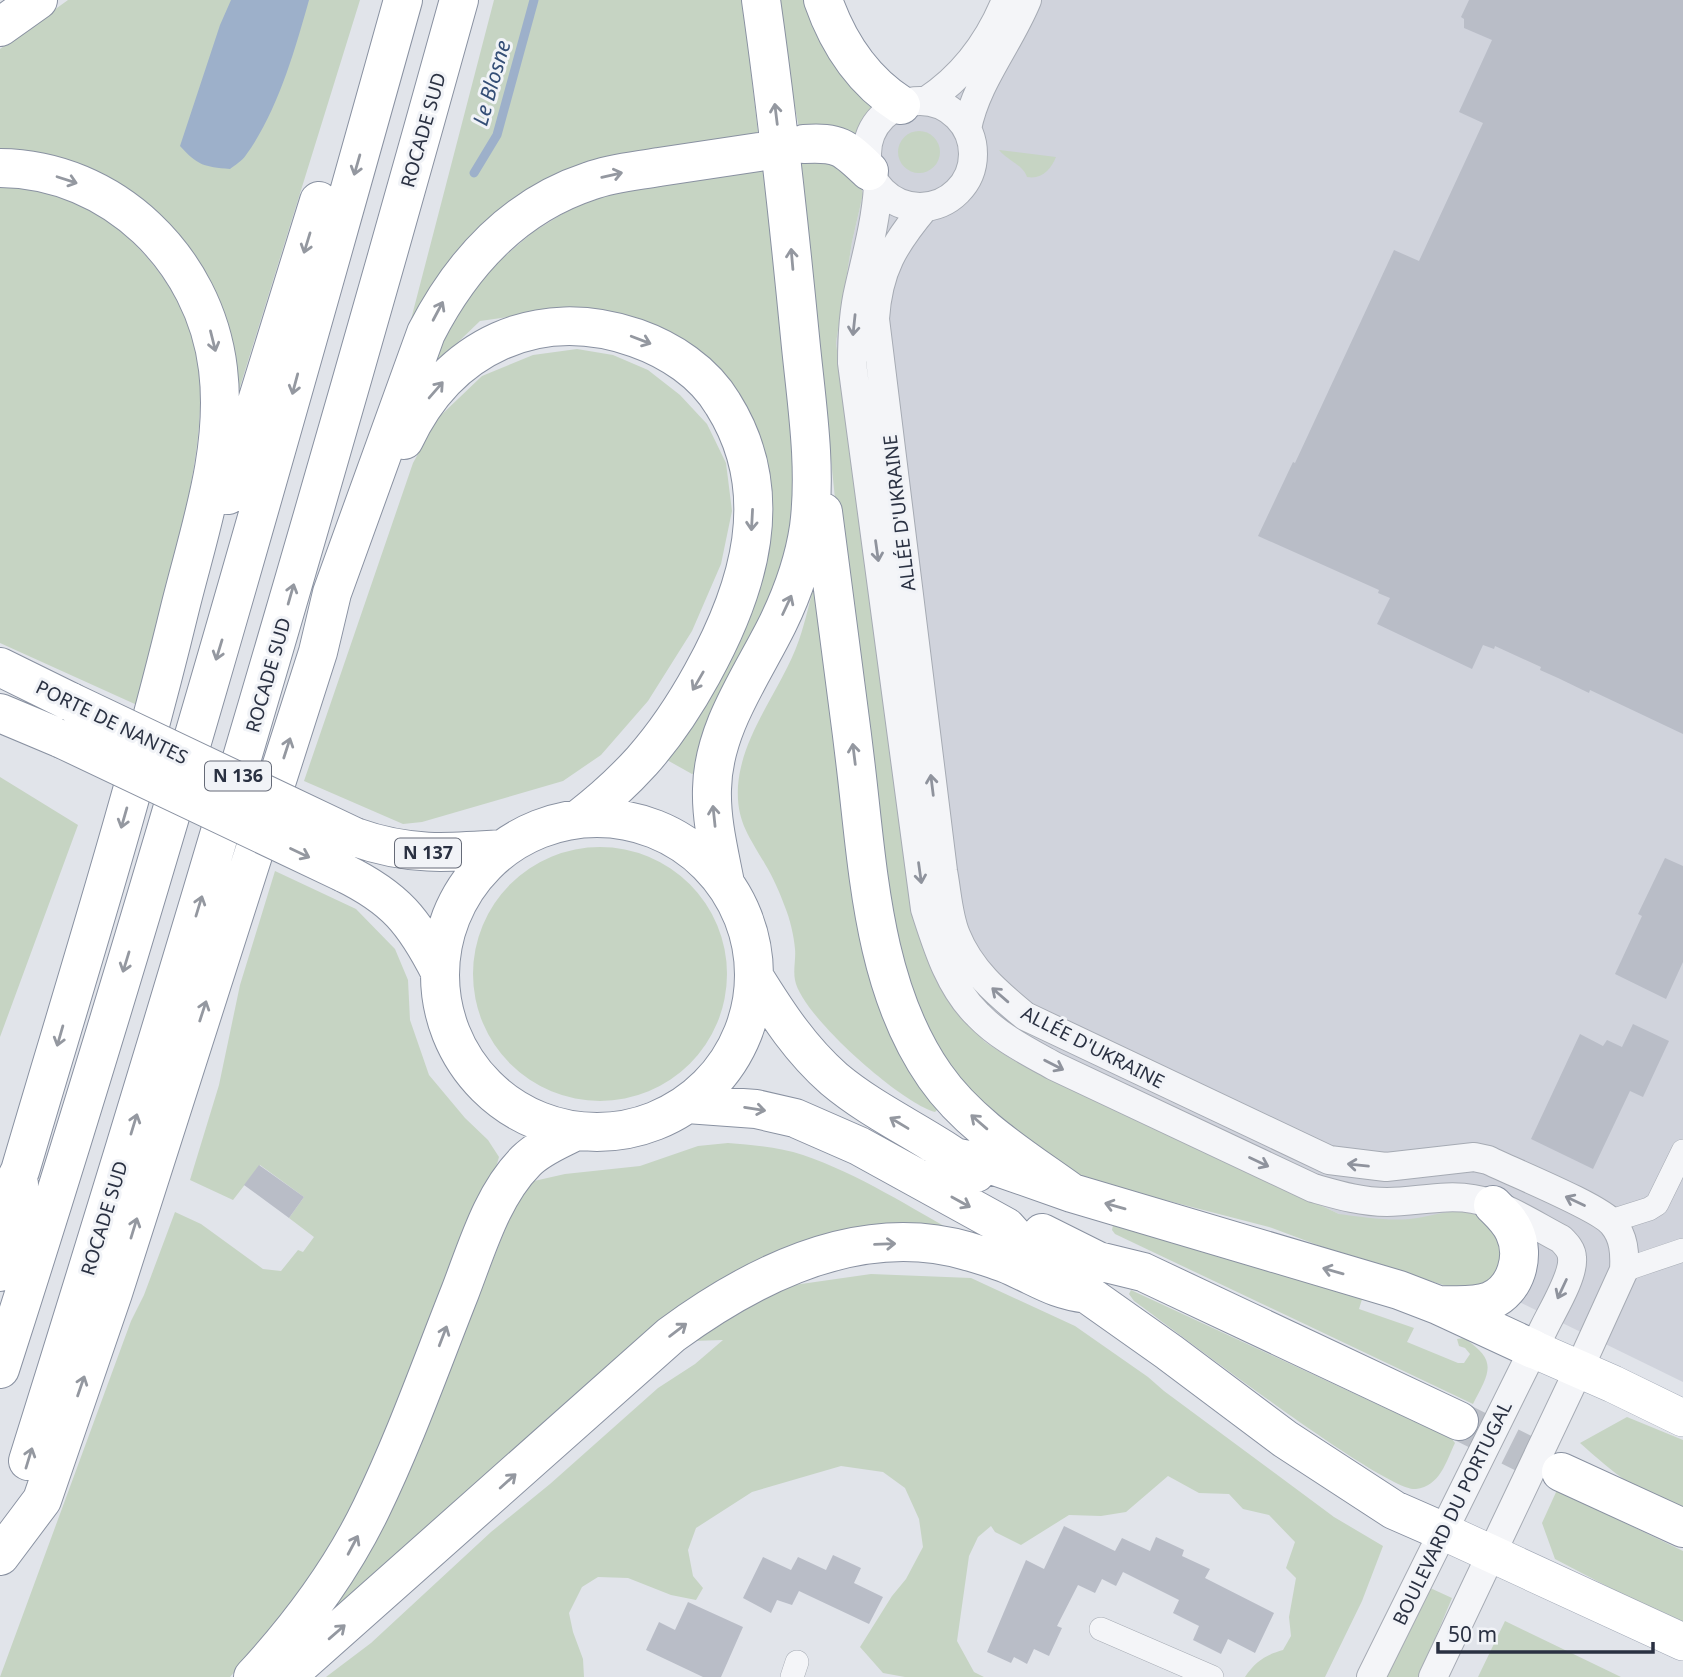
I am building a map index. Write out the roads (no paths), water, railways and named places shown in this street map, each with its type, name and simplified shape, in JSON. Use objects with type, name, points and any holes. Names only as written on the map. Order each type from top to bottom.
[{"type":"highway","points":[[0,27],[38,0]]},
{"type":"highway","name":"N 136","points":[[0,1368],[100,1051],[242,575],[403,0]]},
{"type":"highway","name":"ROCADE SUD","points":[[0,1546],[149,1074],[250,737],[459,0]]},
{"type":"highway","points":[[725,883],[712,805],[717,753],[734,707],[793,591],[804,557],[812,499],[811,448],[787,206],[761,0]]},
{"type":"highway","points":[[823,0],[831,23],[866,77],[913,103]]},
{"type":"highway","points":[[157,706],[205,568],[346,115],[375,100]]},
{"type":"highway","points":[[804,144],[828,143],[844,148],[874,178]]},
{"type":"highway","points":[[0,1556],[42,1500],[113,1293],[318,652],[332,593],[426,333],[442,302],[479,252],[501,231],[548,200],[591,180],[621,173],[759,152]]},
{"type":"highway","points":[[0,168],[39,172],[84,186],[107,197],[153,233],[184,271],[198,296],[208,322],[219,372],[218,432],[204,516],[157,706],[20,1171],[0,1211]]},
{"type":"highway","points":[[318,652],[345,600],[405,436],[426,403],[454,370],[500,341],[521,331],[545,326],[604,329],[650,343],[669,353],[703,379],[722,402],[743,443],[752,482],[750,550],[743,584],[730,621],[689,696],[643,760],[606,797],[580,818]]},
{"type":"highway","points":[[811,448],[822,505],[873,898],[890,978],[917,1044],[934,1076],[954,1101],[1072,1193]]},
{"type":"highway","name":"PORTE DE NANTES","points":[[0,667],[355,837],[377,845],[432,854],[502,849]]},
{"type":"highway","points":[[0,715],[55,736],[371,886],[404,914],[426,945],[440,972]]},
{"type":"highway","points":[[580,818],[627,820],[650,826],[692,849],[725,883],[748,929],[753,953],[755,978],[751,1008],[728,1062],[710,1085],[687,1104],[646,1125],[600,1133],[576,1131],[528,1117],[506,1104],[486,1087],[470,1068],[447,1023],[440,972],[442,948],[457,904],[470,883],[502,849],[539,829],[580,818]]},
{"type":"highway","points":[[755,978],[795,1039],[836,1080],[877,1110],[958,1158],[983,1178],[1107,1243],[1143,1272]]},
{"type":"highway","points":[[687,1104],[756,1109],[795,1118],[859,1146],[1006,1227],[1024,1247],[1070,1276],[1087,1294],[1285,1439],[1394,1510],[1442,1531]]},
{"type":"highway","points":[[253,1677],[298,1626],[350,1551],[395,1458],[473,1259],[508,1183],[527,1160],[543,1147],[576,1131]]},
{"type":"highway","points":[[958,1158],[989,1164],[1072,1193],[1399,1290],[1533,1349]]},
{"type":"highway","points":[[0,1272],[18,1208],[20,1171]]},
{"type":"highway","points":[[1438,1305],[1475,1305],[1492,1300],[1513,1281],[1519,1266],[1516,1233],[1508,1219],[1493,1205]]},
{"type":"highway","points":[[1006,1227],[1032,1228],[1098,1261],[1143,1272],[1459,1421]]},
{"type":"highway","points":[[286,1677],[671,1335],[730,1295],[765,1277],[793,1264],[844,1248],[871,1244],[936,1245],[992,1259],[1062,1291],[1087,1294]]},
{"type":"highway","points":[[1561,1472],[1682,1528]]},
{"type":"main road","points":[[1533,1349],[1683,1418]]},
{"type":"main road","points":[[1442,1531],[1683,1642]]},
{"type":"street","name":"ALLÉE D'UKRAINE","points":[[1006,0],[994,27],[962,73],[913,103],[887,112],[870,137],[867,152],[874,178],[874,228],[852,328],[852,363],[925,909],[936,945],[950,976],[976,1014],[1015,1045],[1313,1188],[1368,1201],[1460,1197],[1476,1199],[1561,1239],[1569,1246],[1571,1271],[1533,1349]]},
{"type":"street","points":[[967,129],[971,108],[981,86],[1027,0]]},
{"type":"street","points":[[913,103],[939,104],[950,110],[967,129]]},
{"type":"street","name":"ALLÉE D'UKRAINE","points":[[967,129],[973,148],[973,162],[964,184],[943,202],[925,207],[898,240],[886,263],[877,296],[876,318],[943,872],[955,934],[974,968],[995,992],[1026,1016],[1329,1160],[1386,1167],[1474,1157],[1488,1160],[1592,1209],[1611,1221]]},
{"type":"street","points":[[874,178],[887,196],[911,206],[925,207]]},
{"type":"street","points":[[1433,1677],[1579,1370],[1623,1270],[1622,1243],[1611,1221],[1657,1204],[1683,1151]]},
{"type":"street","points":[[1623,1270],[1683,1250]]},
{"type":"street","name":"BOULEVARD DU PORTUGAL","points":[[1371,1677],[1533,1349]]},
{"type":"street","points":[[1101,1629],[1212,1677]]},
{"type":"water","points":[[231,0],[309,0],[276,101],[257,138],[244,157],[230,169],[202,164],[180,146],[220,25]]},
{"type":"waterway","name":"Le Blosne","points":[[474,173],[497,135],[534,0]]},
{"type":"tunnel","points":[[1459,1421],[1561,1472]]}]
